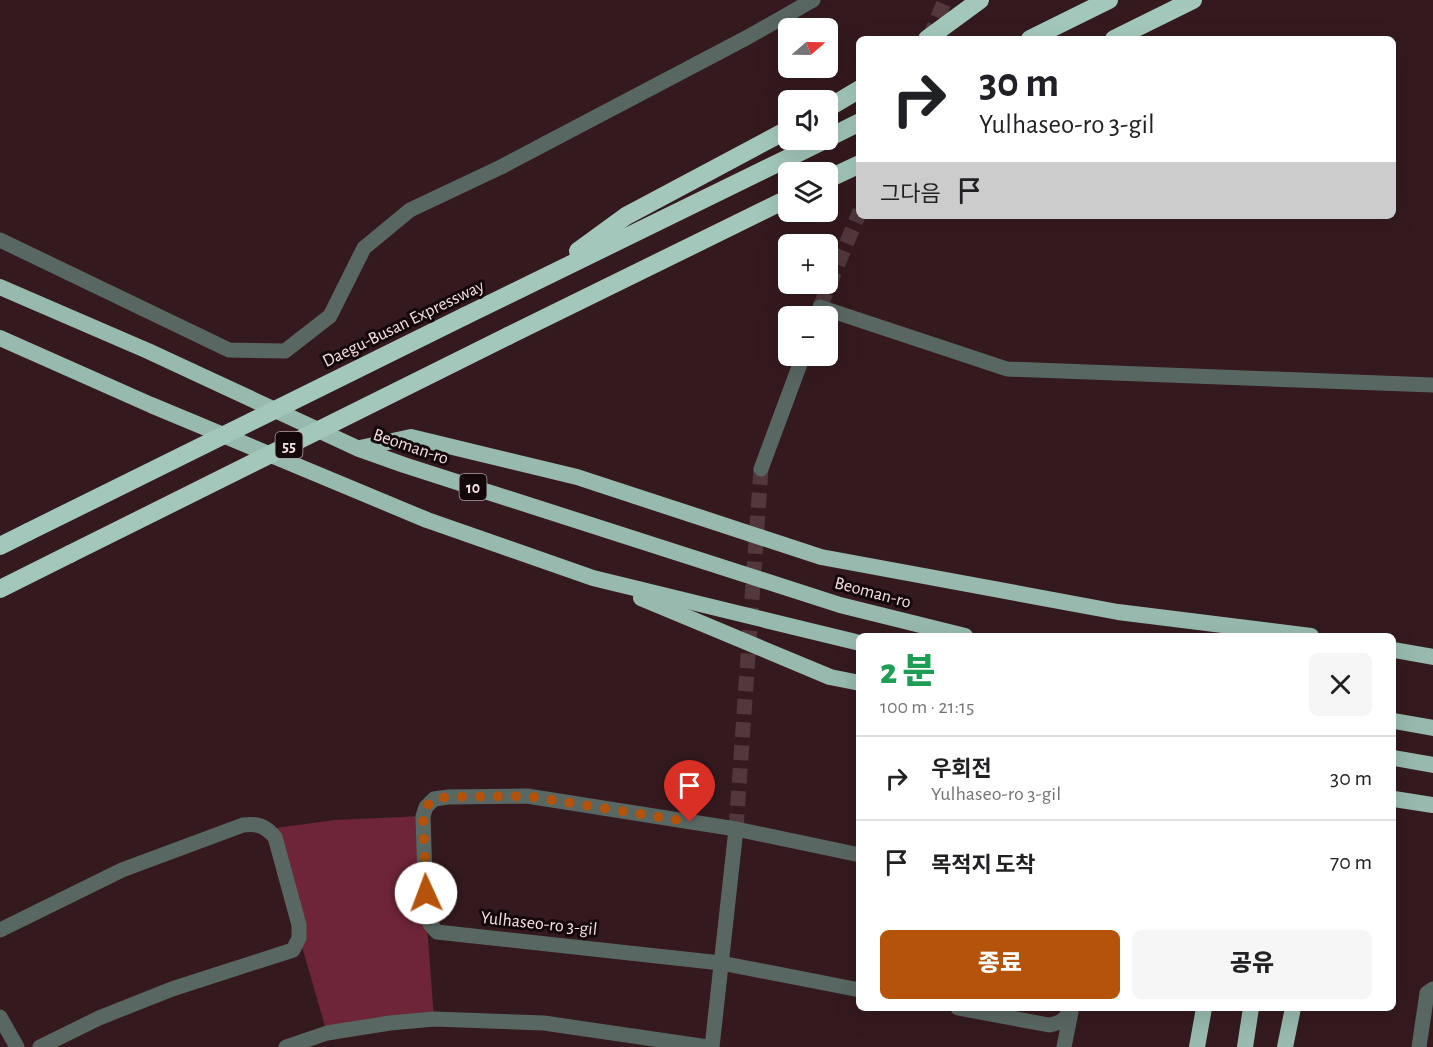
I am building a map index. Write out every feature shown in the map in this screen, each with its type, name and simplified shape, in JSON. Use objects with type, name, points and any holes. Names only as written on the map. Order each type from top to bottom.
[{"type":"highway","points":[[931,36],[980,0]]},
{"type":"highway","points":[[1035,36],[1109,0]]},
{"type":"highway","points":[[1120,36],[1193,0]]},
{"type":"highway","points":[[838,102],[856,91]]},
{"type":"highway","name":"Daegu-Busan Expressway","points":[[838,133],[856,124]]},
{"type":"highway","points":[[536,281],[626,216],[778,135]]},
{"type":"highway","name":"Daegu-Busan Expressway","points":[[0,546],[804,150]]},
{"type":"highway","points":[[838,174],[856,166]]},
{"type":"highway","name":"55","points":[[0,589],[778,203]]},
{"type":"highway","name":"Beoman-ro","points":[[0,287],[148,351],[359,449],[840,605],[953,633]]},
{"type":"highway","points":[[0,338],[151,405],[427,520],[593,578],[830,677],[856,682]]},
{"type":"highway","points":[[359,449],[411,437],[577,477],[821,557],[1118,612],[1289,633]]},
{"type":"highway","points":[[593,578],[856,642]]},
{"type":"highway","points":[[1396,650],[1433,657]]},
{"type":"highway","points":[[1396,721],[1433,728]]},
{"type":"highway","points":[[1396,758],[1433,765]]},
{"type":"highway","points":[[1396,799],[1433,805]]},
{"type":"highway","points":[[1197,1047],[1203,1011]]},
{"type":"highway","points":[[1245,1047],[1251,1011]]},
{"type":"highway","points":[[1285,1047],[1292,1011]]},
{"type":"street","points":[[0,240],[229,351],[285,351],[330,316],[364,248],[410,210],[501,167],[748,37],[813,0]]},
{"type":"street","points":[[838,314],[1007,369],[1433,385]]},
{"type":"street","points":[[761,469],[799,366]]},
{"type":"street","name":"Yulhaseo-ro 3-gil","points":[[856,854],[736,829],[527,796],[434,799],[426,807],[423,816],[426,912],[430,924],[437,932],[721,963],[856,989]]},
{"type":"street","points":[[0,930],[122,870],[243,825],[257,823],[268,829],[275,837],[299,925],[299,938],[293,950],[172,989],[99,1018],[40,1047]]},
{"type":"street","points":[[286,1047],[327,1034],[390,1023],[434,1019],[544,1023],[710,1047],[736,829]]},
{"type":"street","points":[[1419,1047],[1427,993],[1433,989]]},
{"type":"street","points":[[974,1011],[1049,1025],[1059,1023],[1066,1018],[1070,1011]]},
{"type":"street","points":[[1064,1047],[1070,1011]]},
{"type":"street","points":[[0,1017],[17,1047]]},
{"type":"shaded area","points":[[423,816],[426,912],[434,1019],[327,1033],[268,829],[335,820]]},
{"type":"tunnel","points":[[930,36],[945,0]]},
{"type":"tunnel","points":[[820,306],[857,219]]},
{"type":"tunnel","points":[[736,829],[761,469]]},
{"type":"route","points":[[426,893],[423,816],[426,807],[434,799],[527,796],[690,822]]}]
